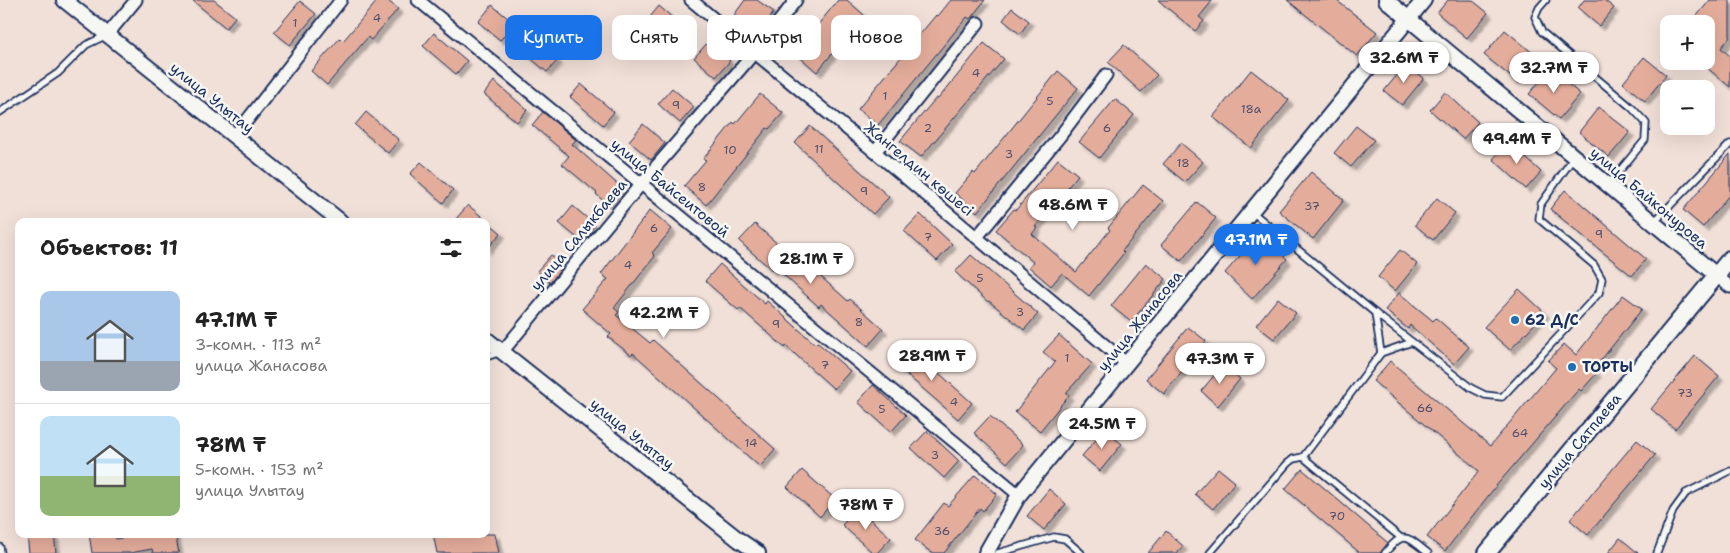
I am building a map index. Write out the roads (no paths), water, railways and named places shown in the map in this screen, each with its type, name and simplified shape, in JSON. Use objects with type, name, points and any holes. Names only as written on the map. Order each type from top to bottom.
[{"type":"main road","name":"улица Сатпаева","points":[[1487,553],[1730,259]]},
{"type":"street","name":"улица Улытау","points":[[64,0],[336,218]]},
{"type":"street","points":[[107,35],[136,0]]},
{"type":"street","points":[[234,137],[341,0]]},
{"type":"street","name":"улица Байсеитовой","points":[[418,0],[1019,495]]},
{"type":"street","name":"Жангелдин көшесі","points":[[691,0],[709,15]]},
{"type":"street","name":"улица Салыкбаева","points":[[784,15],[796,0]]},
{"type":"street","name":"улица Байконурова","points":[[1386,0],[1730,287]]},
{"type":"street","name":"улица Жанасова","points":[[986,553],[1019,495],[1424,0]]},
{"type":"street","points":[[875,152],[978,23]]},
{"type":"street","name":"улица Салыкбаева","points":[[502,352],[641,184],[748,60]]},
{"type":"street","name":"Жангелдин көшесі","points":[[765,60],[1126,363]]},
{"type":"street","points":[[977,237],[1060,136],[1106,75]]},
{"type":"street","name":"улица Улытау","points":[[490,342],[739,540],[758,553]]},
{"type":"lane","points":[[1546,0],[1539,8],[1535,17],[1542,32],[1632,108],[1646,123],[1645,140],[1608,185]]},
{"type":"lane","points":[[0,112],[58,73],[86,45],[107,35]]},
{"type":"lane","points":[[1653,223],[1730,144]]},
{"type":"lane","points":[[1251,211],[1375,313],[1471,388],[1485,395],[1502,397],[1599,293],[1602,279],[1594,264],[1539,219],[1541,204],[1574,157]]},
{"type":"lane","points":[[1375,313],[1381,353]]},
{"type":"lane","points":[[1210,553],[1287,464],[1292,460],[1303,457],[1381,353],[1412,342]]},
{"type":"lane","points":[[490,356],[502,352]]},
{"type":"lane","points":[[1303,457],[1402,538]]},
{"type":"lane","points":[[1657,553],[1673,511],[1686,493],[1730,471]]},
{"type":"lane","points":[[998,553],[1054,537],[1065,539],[1081,553]]},
{"type":"lane","points":[[1385,553],[1396,540],[1402,538],[1410,539],[1428,553]]},
{"type":"lane","points":[[0,547],[1,553]]},
{"type":"place","name":"62 Д/С","points":[[1515,320]]},
{"type":"place","name":"ТОРТЫ","points":[[1572,367]]}]
